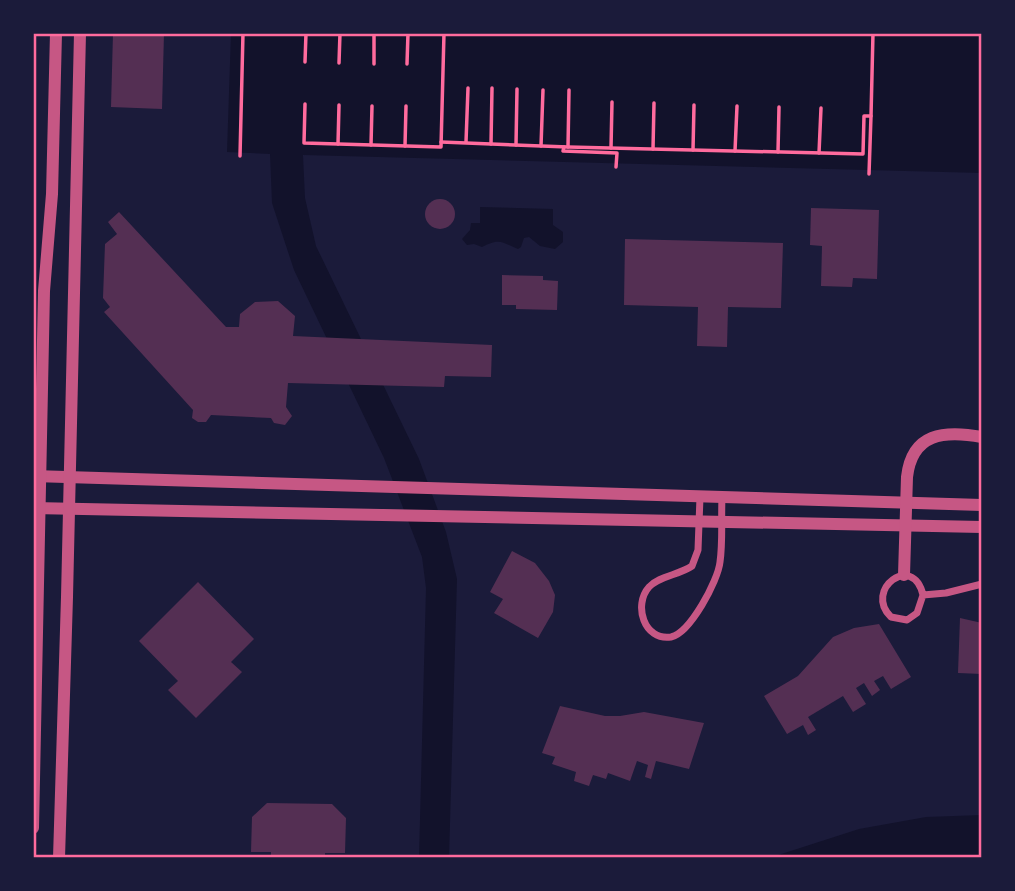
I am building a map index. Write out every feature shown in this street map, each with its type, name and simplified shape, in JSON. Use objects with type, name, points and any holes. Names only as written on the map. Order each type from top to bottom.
[{"type":"street","points":[[33,828],[36,508],[44,281],[52,194],[56,33]]},
{"type":"street","points":[[59,858],[80,33]]},
{"type":"street","points":[[904,575],[909,464],[918,447],[925,440],[943,434],[982,437]]},
{"type":"street","points":[[37,476],[982,505]]},
{"type":"street","points":[[700,497],[698,550],[692,566],[651,584],[641,599],[642,619],[654,634],[671,637],[685,629],[692,621],[719,568],[722,497]]},
{"type":"street","points":[[36,508],[982,527]]},
{"type":"street","points":[[904,575],[916,581],[923,595],[920,608],[907,620],[896,619],[887,614],[883,602],[885,588],[892,579],[904,575]]},
{"type":"street","points":[[923,595],[946,593],[982,584]]},
{"type":"path","points":[[240,156],[243,33]]},
{"type":"path","points":[[305,62],[306,33]]},
{"type":"path","points":[[340,33],[340,63]]},
{"type":"path","points":[[374,33],[374,64]]},
{"type":"path","points":[[407,64],[408,33]]},
{"type":"path","points":[[305,104],[304,144],[440,147],[444,33]]},
{"type":"path","points":[[869,174],[873,33]]},
{"type":"path","points":[[466,142],[468,88]]},
{"type":"path","points":[[491,144],[492,88]]},
{"type":"path","points":[[516,145],[517,89]]},
{"type":"path","points":[[541,146],[543,90]]},
{"type":"path","points":[[569,90],[566,147],[563,151],[617,153],[616,167]]},
{"type":"path","points":[[611,148],[612,102]]},
{"type":"path","points":[[653,149],[654,103]]},
{"type":"path","points":[[338,144],[339,105]]},
{"type":"path","points":[[693,150],[694,105]]},
{"type":"path","points":[[371,145],[372,106]]},
{"type":"path","points":[[405,146],[406,106]]},
{"type":"path","points":[[735,151],[737,106]]},
{"type":"path","points":[[778,152],[779,107]]},
{"type":"path","points":[[819,153],[821,108]]},
{"type":"path","points":[[441,142],[863,154],[864,116],[871,116]]},
{"type":"shaded area","points":[[231,33],[982,33],[982,173],[303,155],[305,198],[316,246],[419,459],[446,532],[457,579],[449,858],[419,858],[426,588],[422,557],[384,458],[294,270],[272,203],[270,154],[227,152]]},
{"type":"shaded area","points":[[480,207],[553,209],[553,225],[563,232],[563,242],[555,249],[540,246],[529,237],[524,238],[518,249],[500,242],[482,247],[467,245],[462,239],[470,230],[471,223],[480,223]]},
{"type":"shaded area","points":[[982,815],[982,858],[769,858],[859,829],[926,817]]},
{"type":"building","points":[[113,33],[164,33],[162,109],[111,107]]},
{"type":"building","points":[[440,199],[451,203],[455,214],[451,225],[440,229],[429,225],[425,214],[429,203]]},
{"type":"building","points":[[811,208],[879,210],[877,279],[853,278],[852,287],[821,286],[822,246],[810,245]]},
{"type":"building","points":[[119,212],[226,327],[239,327],[240,314],[255,302],[278,301],[295,316],[293,336],[492,345],[491,377],[445,376],[444,387],[288,383],[286,407],[292,416],[285,425],[274,423],[271,418],[211,415],[206,422],[198,422],[192,418],[193,410],[104,312],[110,307],[103,298],[105,244],[117,234],[108,222]]},
{"type":"building","points":[[625,239],[783,243],[781,308],[728,307],[727,347],[697,346],[698,307],[624,305]]},
{"type":"building","points":[[502,275],[543,276],[543,280],[558,281],[557,310],[516,309],[516,305],[502,305]]},
{"type":"building","points":[[512,551],[535,563],[549,581],[555,595],[553,612],[538,638],[494,613],[503,599],[490,592]]},
{"type":"building","points":[[198,582],[254,639],[231,662],[242,672],[196,718],[168,690],[178,681],[139,641]]},
{"type":"building","points":[[960,618],[982,623],[982,674],[958,673]]},
{"type":"building","points":[[879,624],[911,677],[891,689],[883,676],[874,681],[880,690],[872,696],[864,683],[856,688],[866,704],[853,712],[843,696],[808,717],[816,730],[808,735],[803,725],[787,734],[764,696],[798,676],[833,637],[854,628]]},
{"type":"building","points":[[560,706],[605,716],[644,712],[704,723],[689,769],[656,761],[651,779],[645,777],[648,765],[637,761],[630,781],[608,773],[606,779],[593,775],[589,786],[574,781],[576,772],[552,764],[555,757],[542,753]]},
{"type":"building","points":[[267,803],[332,804],[346,818],[345,853],[325,853],[325,858],[271,858],[271,852],[251,852],[252,817]]}]
